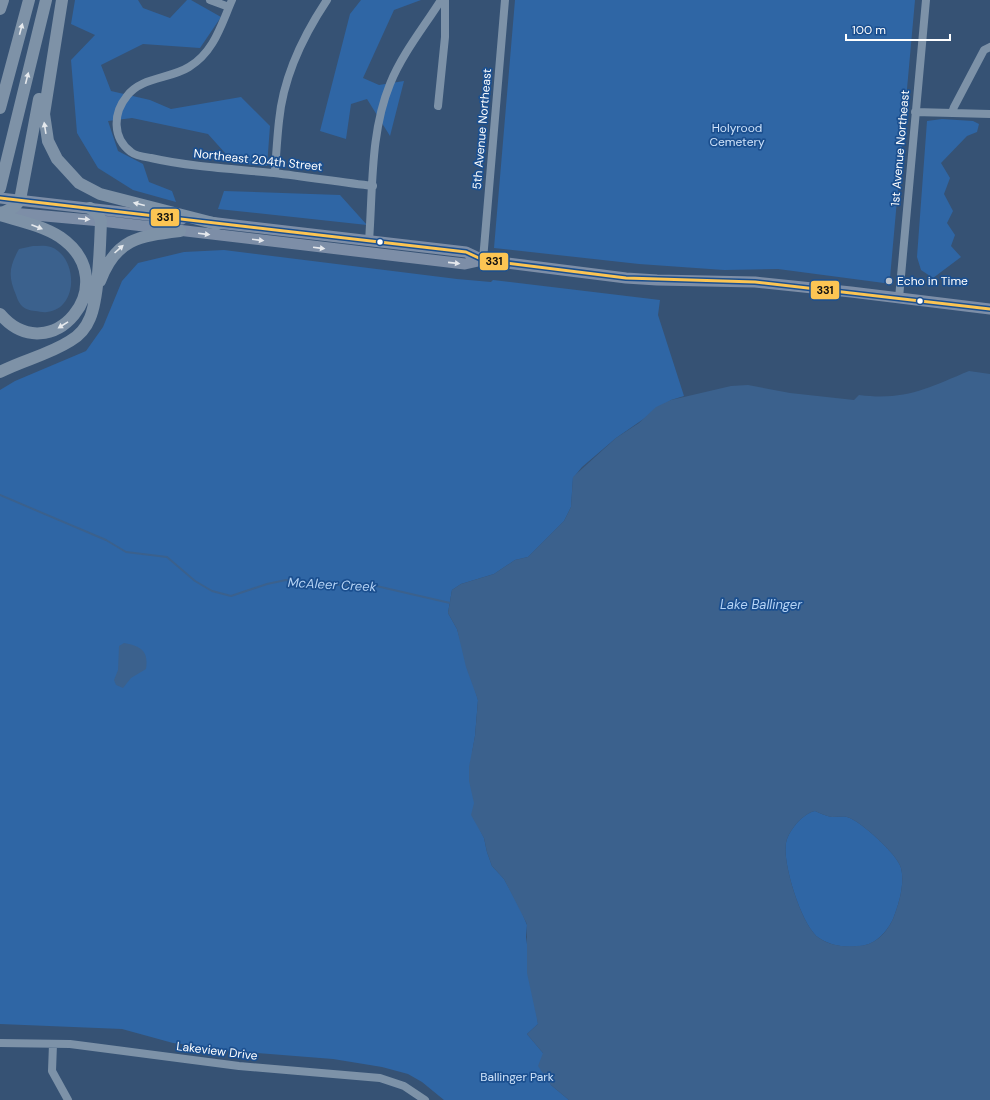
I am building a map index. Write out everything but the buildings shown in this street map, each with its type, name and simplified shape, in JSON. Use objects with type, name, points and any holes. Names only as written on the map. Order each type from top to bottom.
[{"type":"highway","points":[[0,9],[3,0]]},
{"type":"highway","points":[[0,108],[28,0]]},
{"type":"highway","points":[[0,188],[46,0]]},
{"type":"highway","points":[[62,0],[45,104],[44,124],[52,151],[63,167],[79,183],[100,194],[217,224]]},
{"type":"highway","points":[[1,213],[14,207],[20,200],[50,38],[56,31]]},
{"type":"highway","points":[[0,372],[52,350],[76,336],[89,320],[95,295],[101,221],[98,214],[90,208]]},
{"type":"highway","points":[[0,314],[9,323],[26,331],[45,332],[56,329],[66,324],[77,313],[83,303],[86,284],[79,258],[67,242],[54,234],[1,213]]},
{"type":"highway","points":[[95,295],[110,260],[125,244],[151,235],[180,231]]},
{"type":"main road","points":[[0,198],[466,252],[483,260],[626,278],[755,282],[990,309]]},
{"type":"main road","points":[[1,213],[101,221],[465,264],[483,260]]},
{"type":"main road","points":[[351,251],[366,245],[369,241]]},
{"type":"main road","points":[[369,241],[372,246],[400,257]]},
{"type":"street","points":[[210,0],[231,3]]},
{"type":"street","points":[[275,173],[279,120],[285,88],[298,53],[327,0]]},
{"type":"street","points":[[369,241],[375,139],[382,108],[390,82],[441,0]]},
{"type":"street","points":[[438,106],[445,38],[445,0]]},
{"type":"street","name":"5th Avenue Northeast","points":[[483,260],[505,0]]},
{"type":"street","name":"1st Avenue Northeast","points":[[899,298],[926,0]]},
{"type":"street","name":"Northeast 204th Street","points":[[231,3],[215,41],[200,59],[181,71],[135,88],[122,103],[117,115],[116,126],[119,137],[132,153],[176,164],[275,173],[373,186]]},
{"type":"street","points":[[952,113],[984,50],[990,47]]},
{"type":"street","points":[[915,112],[990,114]]},
{"type":"street","name":"Lakeview Drive","points":[[0,1043],[70,1044],[239,1066],[380,1078],[404,1086],[425,1100]]},
{"type":"street","points":[[53,1044],[52,1071],[68,1100]]},
{"type":"green space","points":[[75,0],[138,0],[143,8],[170,18],[187,0],[191,0],[221,17],[200,48],[143,44],[101,65],[111,91],[150,100],[171,109],[241,97],[270,126],[267,166],[234,163],[208,134],[132,118],[108,121],[118,151],[143,164],[149,182],[172,191],[176,202],[133,190],[98,168],[77,133],[71,60],[95,35],[71,24]]},
{"type":"green space","points":[[361,0],[421,0],[394,10],[363,78],[379,85],[404,81],[390,136],[367,99],[351,104],[346,139],[320,131],[350,14]]},
{"type":"green space","name":"Holyrood Cemetery","points":[[515,0],[915,0],[890,278],[884,283],[778,269],[724,270],[639,264],[494,248]]},
{"type":"green space","points":[[942,119],[973,121],[979,124],[977,132],[967,136],[941,163],[950,178],[944,194],[953,211],[947,223],[955,235],[951,246],[961,257],[933,278],[921,270],[917,257],[927,121]]},
{"type":"green space","points":[[224,191],[340,195],[367,225],[218,209]]},
{"type":"green space","name":"Ballinger Park","points":[[224,250],[457,279],[491,282],[493,280],[660,300],[658,315],[684,396],[671,400],[616,438],[582,467],[573,478],[571,507],[564,521],[528,557],[515,560],[494,574],[461,584],[452,590],[448,613],[457,629],[478,700],[472,753],[480,830],[484,838],[492,866],[504,879],[521,910],[527,925],[526,937],[538,1024],[527,1034],[543,1053],[551,1085],[569,1100],[444,1100],[422,1082],[408,1074],[382,1067],[333,1059],[232,1051],[173,1043],[122,1029],[0,1024],[0,390],[15,381],[86,351],[103,327],[122,281],[138,263],[184,252]]},
{"type":"green space","points":[[815,811],[832,817],[847,817],[861,825],[886,847],[901,868],[902,887],[893,919],[884,933],[871,943],[849,947],[834,945],[824,941],[813,932],[800,908],[790,879],[787,865],[786,843],[787,838],[797,823],[810,812]]},
{"type":"water","points":[[33,246],[49,246],[60,253],[66,261],[70,271],[71,282],[69,293],[65,302],[57,309],[47,312],[31,310],[22,306],[17,299],[12,282],[11,272],[13,261],[19,249]]},
{"type":"water","name":"Lake Ballinger","points":[[969,371],[990,374],[990,1100],[569,1100],[551,1085],[538,1066],[543,1053],[527,1034],[538,1024],[527,973],[527,924],[504,879],[492,866],[484,838],[471,815],[474,803],[469,781],[469,767],[475,736],[478,700],[466,667],[457,629],[448,613],[452,590],[461,584],[494,574],[515,560],[528,557],[564,521],[571,507],[573,477],[616,438],[639,423],[656,407],[671,400],[731,386],[748,385],[790,393],[854,400],[859,395],[890,396],[916,392]],"holes":[[[815,811],[832,817],[847,817],[861,825],[886,847],[901,868],[902,887],[893,919],[887,930],[879,938],[869,944],[842,946],[824,941],[813,932],[800,908],[790,879],[787,865],[786,843],[787,838],[797,823],[810,812]]]},
{"type":"water","points":[[124,643],[142,650],[145,653],[147,663],[146,669],[131,678],[123,688],[116,685],[114,680],[118,670],[119,646]]},
{"type":"waterway","name":"McAleer Creek","points":[[0,495],[106,540],[126,552],[167,557],[195,581],[212,591],[231,596],[267,584],[286,580],[326,585],[372,585],[450,603]]},
{"type":"transit line","name":"331","points":[[0,198],[466,252],[483,260],[626,278],[755,282],[990,309]]},
{"type":"place","name":"Echo in Time","points":[[889,281]]}]
